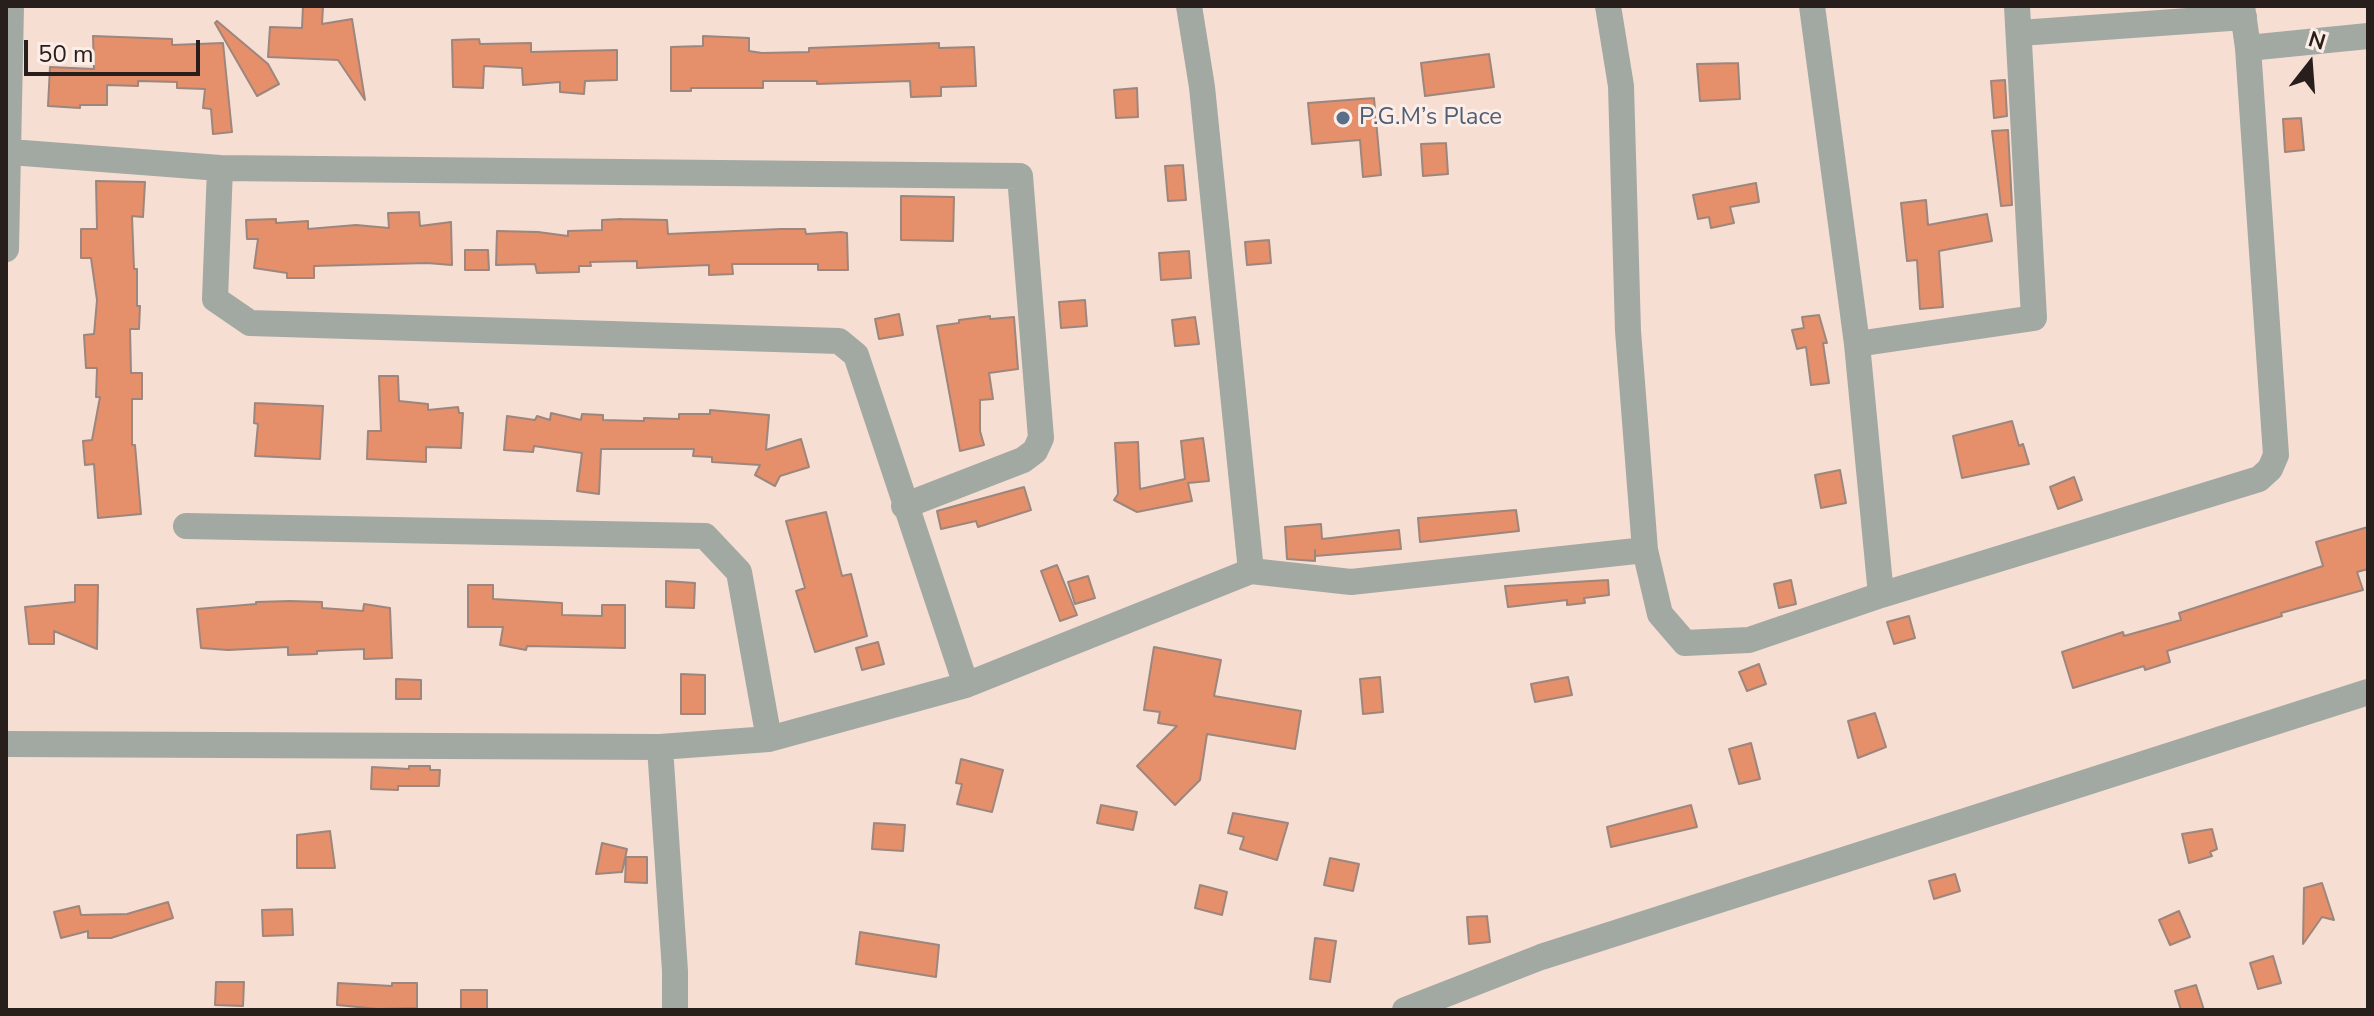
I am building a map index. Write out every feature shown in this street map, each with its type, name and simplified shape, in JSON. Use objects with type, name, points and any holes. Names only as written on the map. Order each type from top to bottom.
[{"type":"street","points":[[6,249],[11,6]]},
{"type":"street","points":[[1189,6],[1202,87],[1251,571]]},
{"type":"street","points":[[1608,6],[1621,86],[1628,331],[1645,550],[1660,614],[1685,643],[1749,640],[1881,595],[2259,479],[2270,469],[2276,455],[2243,12],[2020,33]]},
{"type":"street","points":[[1812,6],[1857,344],[1881,595]]},
{"type":"street","points":[[1857,344],[2034,318],[2017,6]]},
{"type":"street","points":[[2248,48],[2368,36]]},
{"type":"street","points":[[10,152],[220,168],[1020,176],[1041,438],[1035,451],[1023,460],[904,506]]},
{"type":"street","points":[[220,168],[215,299],[250,323],[839,341],[856,355],[966,685]]},
{"type":"street","points":[[186,526],[705,536],[739,572],[769,739]]},
{"type":"street","points":[[6,744],[660,747],[769,739],[966,685],[1251,571],[1351,582],[1645,550]]},
{"type":"street","points":[[1405,1010],[1541,957],[2368,692]]},
{"type":"street","points":[[660,747],[675,1010]]},
{"type":"building","points":[[303,6],[323,6],[322,24],[352,19],[365,100],[338,60],[268,57],[270,27],[302,28]]},
{"type":"building","points":[[217,21],[268,64],[279,84],[257,96],[215,23]]},
{"type":"building","points":[[93,36],[172,39],[172,45],[223,43],[232,132],[213,134],[211,109],[203,108],[205,89],[177,88],[177,82],[138,81],[138,86],[107,85],[107,105],[80,105],[80,108],[48,106],[50,67],[94,69]]},
{"type":"building","points":[[703,36],[749,38],[749,51],[762,53],[939,43],[939,48],[974,47],[976,86],[941,87],[941,96],[911,97],[910,81],[817,84],[817,81],[763,81],[763,88],[671,91],[671,47],[703,46]]},
{"type":"building","points":[[479,39],[480,44],[531,43],[531,52],[617,50],[617,80],[585,81],[584,94],[560,92],[560,82],[523,85],[522,68],[484,66],[483,88],[453,87],[452,40]]},
{"type":"building","points":[[1489,54],[1494,87],[1425,96],[1421,63]]},
{"type":"building","points":[[1738,63],[1740,99],[1700,101],[1697,64]]},
{"type":"building","points":[[2005,80],[2007,116],[1994,118],[1991,81]]},
{"type":"building","points":[[1137,88],[1138,117],[1116,118],[1114,90]]},
{"type":"building","points":[[1374,98],[1381,175],[1363,177],[1360,140],[1312,144],[1308,103]]},
{"type":"building","points":[[2301,118],[2304,150],[2285,152],[2283,119]]},
{"type":"building","points":[[2008,130],[2012,205],[2001,206],[1992,131]]},
{"type":"building","points":[[1446,143],[1448,174],[1423,176],[1421,144]]},
{"type":"building","points":[[1183,165],[1186,200],[1168,201],[1165,166]]},
{"type":"building","points":[[96,181],[145,182],[143,217],[132,216],[137,306],[140,306],[139,329],[130,329],[131,373],[142,373],[142,399],[132,399],[132,445],[135,445],[141,514],[98,518],[94,464],[85,465],[83,441],[92,440],[100,397],[96,397],[97,368],[86,368],[84,335],[94,334],[97,300],[91,258],[81,258],[81,229],[97,229]]},
{"type":"building","points":[[1756,183],[1759,202],[1730,207],[1734,223],[1711,228],[1709,217],[1698,219],[1693,195]]},
{"type":"building","points":[[901,196],[954,197],[953,241],[901,240]]},
{"type":"building","points":[[1926,200],[1928,225],[1987,214],[1992,241],[1939,251],[1943,307],[1920,309],[1917,260],[1907,261],[1901,203]]},
{"type":"building","points":[[419,212],[420,226],[451,222],[452,265],[314,266],[314,278],[287,278],[287,273],[254,268],[258,239],[247,239],[246,220],[276,219],[276,223],[308,221],[308,229],[356,225],[389,228],[388,213]]},
{"type":"building","points":[[602,220],[667,220],[668,234],[781,229],[805,229],[806,234],[847,233],[848,270],[818,270],[818,264],[732,264],[733,274],[709,275],[709,265],[637,268],[637,261],[590,262],[591,266],[579,266],[579,272],[537,273],[535,264],[496,265],[497,231],[568,236],[568,231],[602,230]]},
{"type":"building","points":[[1269,240],[1271,263],[1247,265],[1245,242]]},
{"type":"building","points":[[465,250],[488,250],[489,270],[465,270]]},
{"type":"building","points":[[1189,251],[1191,278],[1161,280],[1159,253]]},
{"type":"building","points":[[1085,300],[1087,326],[1061,328],[1059,302]]},
{"type":"building","points":[[899,314],[903,335],[879,339],[875,319]]},
{"type":"building","points":[[1819,315],[1827,343],[1823,343],[1829,383],[1811,385],[1806,347],[1797,349],[1792,330],[1804,328],[1802,317]]},
{"type":"building","points":[[990,316],[990,319],[1014,317],[1018,369],[989,373],[993,399],[980,400],[980,431],[984,445],[960,451],[937,326]]},
{"type":"building","points":[[1195,317],[1199,344],[1175,346],[1172,320]]},
{"type":"building","points":[[379,376],[398,376],[399,401],[428,404],[428,410],[458,407],[459,413],[463,413],[461,448],[426,447],[426,462],[367,459],[368,431],[381,431]]},
{"type":"building","points":[[255,403],[323,406],[320,459],[255,456],[258,424],[254,423]]},
{"type":"building","points":[[710,410],[769,415],[766,450],[801,439],[809,467],[780,476],[775,486],[755,475],[760,465],[712,462],[712,457],[693,456],[694,449],[601,449],[599,494],[577,491],[582,453],[534,446],[533,452],[504,450],[507,416],[535,420],[537,416],[550,420],[551,413],[581,420],[582,414],[603,415],[603,420],[644,421],[644,418],[679,419],[679,414],[710,414]]},
{"type":"building","points":[[2012,421],[2019,446],[2023,444],[2029,464],[1962,478],[1953,436]]},
{"type":"building","points":[[1203,438],[1209,481],[1188,483],[1192,501],[1137,512],[1114,500],[1118,494],[1115,443],[1138,442],[1140,489],[1185,479],[1181,441]]},
{"type":"building","points":[[1840,470],[1846,503],[1821,508],[1815,475]]},
{"type":"building","points":[[2074,477],[2082,500],[2058,509],[2050,487]]},
{"type":"building","points":[[1024,487],[1031,510],[978,527],[976,521],[941,529],[937,511]]},
{"type":"building","points":[[1516,510],[1519,531],[1420,542],[1418,518]]},
{"type":"building","points":[[826,512],[842,576],[851,574],[867,636],[815,652],[796,591],[805,588],[786,521]]},
{"type":"building","points":[[1321,524],[1322,539],[1399,530],[1401,549],[1315,556],[1315,561],[1287,559],[1285,527]]},
{"type":"building","points":[[2368,527],[2368,569],[2357,572],[2363,590],[2281,613],[2282,616],[2167,651],[2170,662],[2145,670],[2144,666],[2073,688],[2062,652],[2123,632],[2124,636],[2181,620],[2179,613],[2323,566],[2316,542]]},
{"type":"building","points":[[1057,565],[1077,615],[1060,621],[1041,571]]},
{"type":"building","points":[[1088,576],[1095,598],[1075,604],[1068,582]]},
{"type":"building","points":[[1608,580],[1609,595],[1584,598],[1585,603],[1567,605],[1567,600],[1508,607],[1505,586]]},
{"type":"building","points":[[1791,580],[1796,604],[1779,608],[1774,584]]},
{"type":"building","points":[[666,581],[695,583],[694,608],[666,607]]},
{"type":"building","points":[[75,585],[98,585],[97,649],[54,631],[54,644],[29,644],[25,607],[75,602]]},
{"type":"building","points":[[468,585],[493,585],[493,599],[562,603],[562,615],[602,616],[602,605],[625,605],[625,648],[527,646],[526,650],[500,645],[503,627],[468,627]]},
{"type":"building","points":[[290,601],[322,602],[322,608],[363,611],[364,604],[390,608],[392,658],[364,659],[364,649],[288,655],[288,647],[201,648],[197,609]]},
{"type":"building","points":[[1909,616],[1915,638],[1894,644],[1887,622]]},
{"type":"building","points":[[878,642],[884,664],[862,670],[856,648]]},
{"type":"building","points":[[1154,647],[1221,660],[1214,696],[1301,711],[1295,749],[1207,734],[1200,780],[1175,805],[1137,766],[1177,726],[1158,723],[1160,712],[1144,710]]},
{"type":"building","points":[[1759,664],[1766,684],[1747,691],[1739,672]]},
{"type":"building","points":[[681,674],[705,675],[705,714],[681,714]]},
{"type":"building","points":[[1380,677],[1383,712],[1363,714],[1360,679]]},
{"type":"building","points":[[1568,677],[1572,695],[1535,702],[1531,684]]},
{"type":"building","points":[[396,679],[421,680],[421,699],[396,699]]},
{"type":"building","points":[[1875,713],[1886,747],[1858,758],[1848,721]]},
{"type":"building","points":[[1751,743],[1760,779],[1739,784],[1729,749]]},
{"type":"building","points":[[961,759],[1003,770],[992,812],[957,804],[962,784],[956,783]]},
{"type":"building","points":[[409,766],[430,766],[430,770],[440,770],[439,786],[371,789],[372,767],[409,769]]},
{"type":"building","points":[[1101,805],[1137,812],[1133,830],[1097,823]]},
{"type":"building","points":[[1691,805],[1697,827],[1611,847],[1607,827]]},
{"type":"building","points":[[1233,813],[1288,823],[1277,860],[1240,849],[1244,837],[1228,833]]},
{"type":"building","points":[[874,823],[905,825],[903,851],[872,849]]},
{"type":"building","points":[[2212,829],[2217,849],[2210,852],[2212,856],[2189,863],[2182,834]]},
{"type":"building","points":[[330,831],[335,868],[297,868],[297,835]]},
{"type":"building","points":[[602,843],[627,849],[622,872],[596,874]]},
{"type":"building","points":[[626,857],[647,857],[647,883],[625,882]]},
{"type":"building","points":[[1330,858],[1359,864],[1353,891],[1324,885]]},
{"type":"building","points":[[1955,874],[1960,891],[1934,899],[1929,881]]},
{"type":"building","points":[[2322,883],[2334,920],[2322,917],[2303,944],[2304,888]]},
{"type":"building","points":[[1200,885],[1227,892],[1222,915],[1195,908]]},
{"type":"building","points":[[168,902],[173,918],[111,938],[88,938],[88,931],[61,938],[54,912],[79,906],[81,915],[127,914]]},
{"type":"building","points":[[292,909],[293,935],[263,936],[262,910]]},
{"type":"building","points":[[2179,911],[2190,937],[2170,945],[2159,920]]},
{"type":"building","points":[[1487,916],[1490,942],[1469,944],[1467,917]]},
{"type":"building","points":[[860,932],[939,945],[936,977],[856,964]]},
{"type":"building","points":[[1315,938],[1336,941],[1330,982],[1310,979]]},
{"type":"building","points":[[2273,956],[2281,983],[2258,989],[2250,963]]},
{"type":"building","points":[[216,982],[244,982],[243,1006],[215,1005]]},
{"type":"building","points":[[338,983],[392,986],[392,983],[417,983],[417,1008],[378,1009],[337,1005]]},
{"type":"building","points":[[2196,985],[2204,1010],[2181,1010],[2175,991]]},
{"type":"building","points":[[461,990],[487,990],[487,1010],[461,1010]]},
{"type":"place","name":"P.G.M’s Place","points":[[1343,118]]}]
